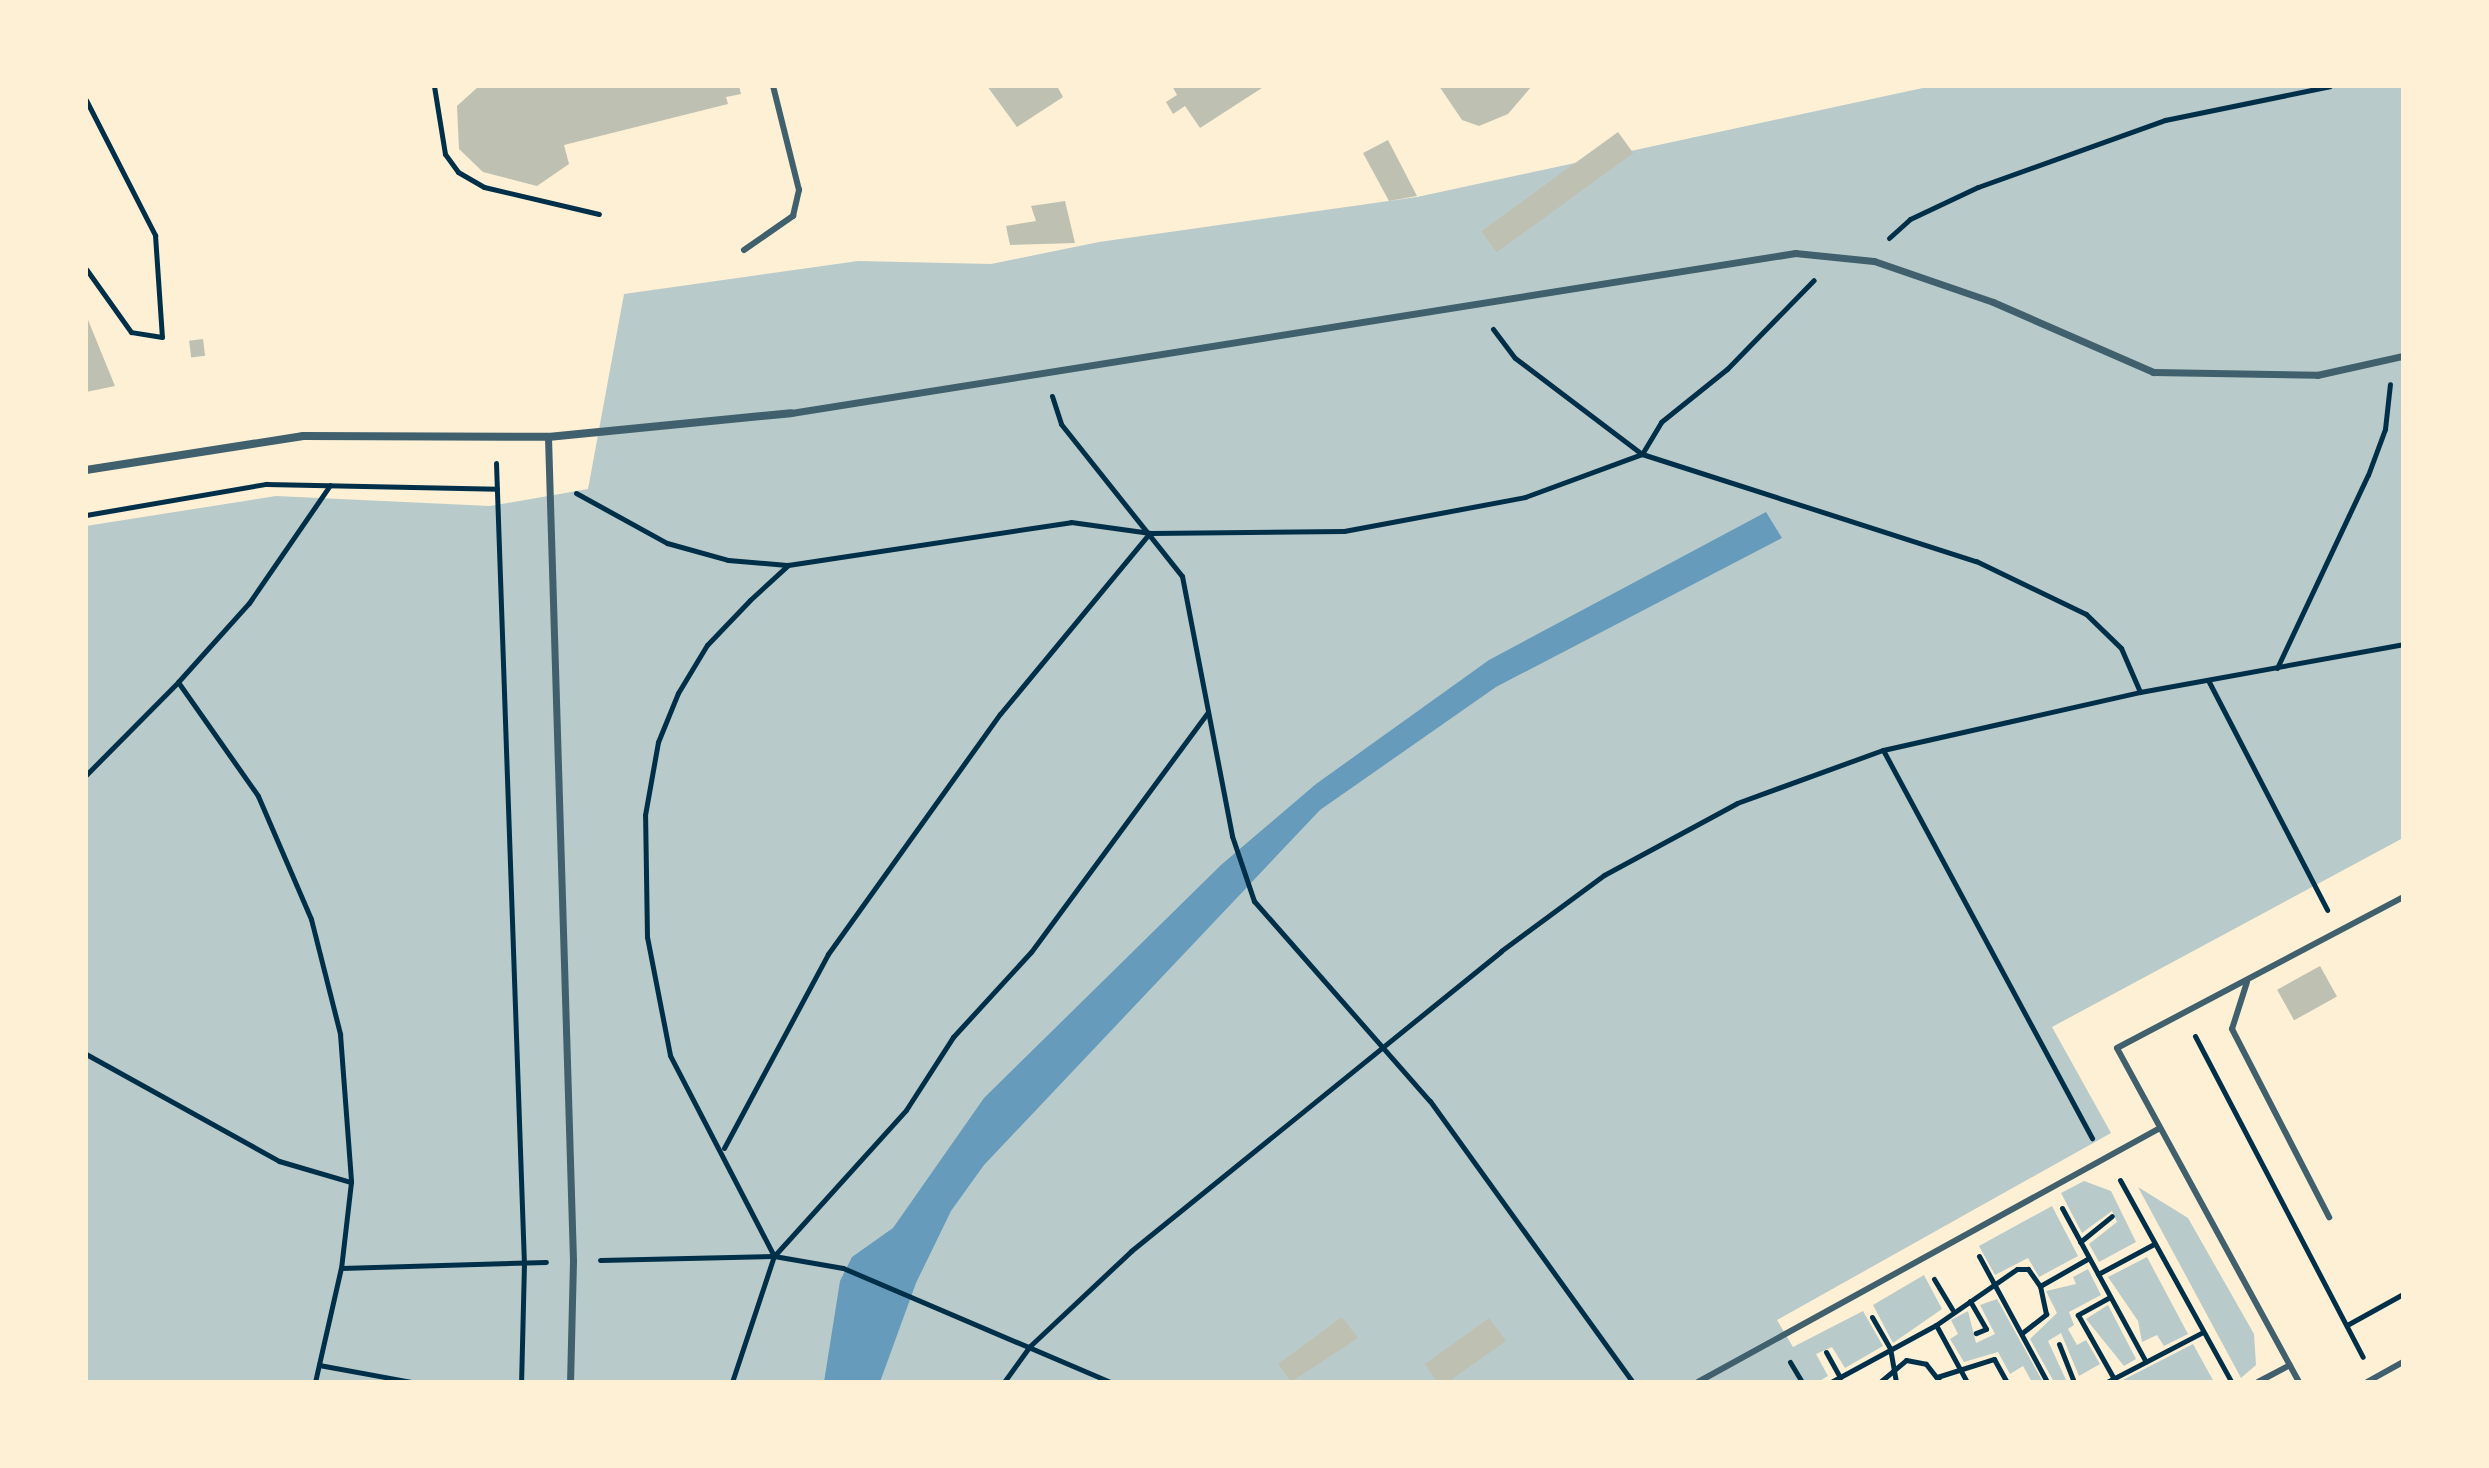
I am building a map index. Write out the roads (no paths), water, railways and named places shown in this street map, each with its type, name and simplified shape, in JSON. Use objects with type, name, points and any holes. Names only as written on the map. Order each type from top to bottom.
[{"type":"street","points":[[86,470],[303,436],[548,437],[791,413],[1046,376],[1795,253],[1874,261],[1993,302],[2153,372],[2317,375],[2403,356]]},
{"type":"street","points":[[548,437],[573,1261],[570,1382]]},
{"type":"lane","points":[[744,250],[793,216],[799,190],[773,86]]},
{"type":"lane","points":[[2299,1382],[2117,1048],[2403,897]]},
{"type":"lane","points":[[2247,982],[2232,1029],[2329,1217]]},
{"type":"lane","points":[[1698,1382],[2160,1128]]},
{"type":"lane","points":[[2371,1380],[2403,1362]]},
{"type":"lane","points":[[2258,1382],[2290,1365]]},
{"type":"water","points":[[1766,512],[1782,538],[1496,687],[1320,810],[984,1165],[951,1211],[916,1283],[880,1382],[824,1382],[840,1281],[852,1257],[893,1228],[984,1098],[1221,865],[1316,784],[1489,660]]}]
